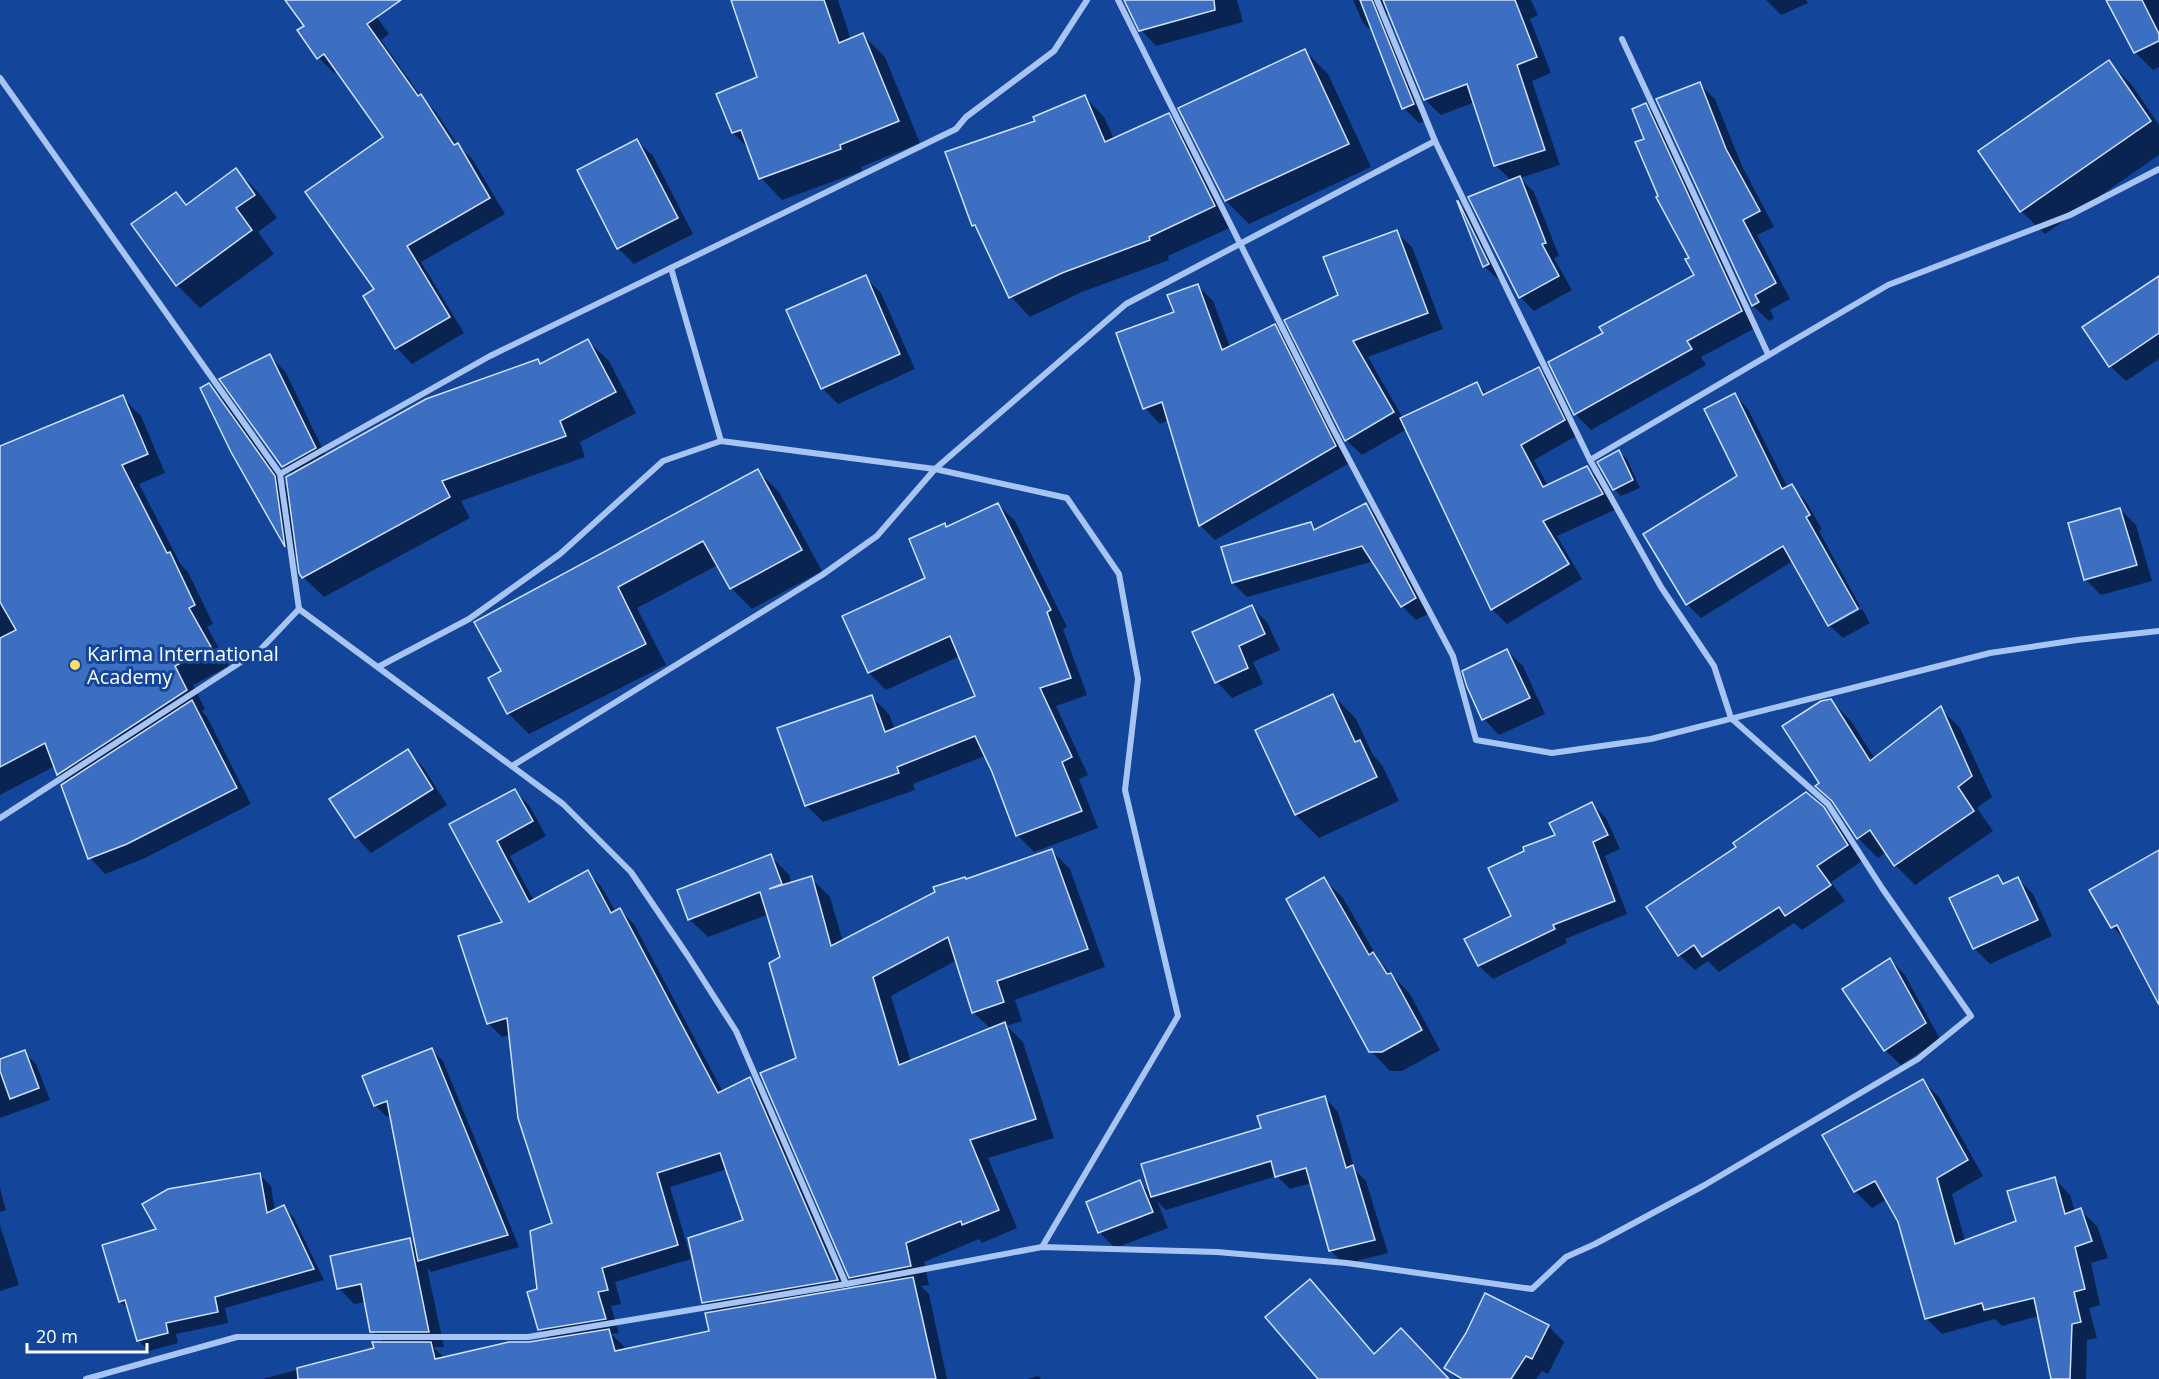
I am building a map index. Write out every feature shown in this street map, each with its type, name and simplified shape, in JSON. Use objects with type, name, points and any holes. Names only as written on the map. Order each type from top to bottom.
[{"type":"street","points":[[280,474],[490,356],[956,129],[966,117],[1054,51],[1087,0]]},
{"type":"street","points":[[1118,0],[1332,427],[1453,656],[1476,740],[1552,753],[1651,739],[1990,653],[2159,631]]},
{"type":"street","points":[[86,1379],[237,1337],[528,1337],[846,1284],[1042,1247],[1229,1253],[1347,1263],[1532,1289],[1566,1257],[1595,1244],[1703,1186],[1918,1059],[1971,1016],[1882,888],[1828,804],[1731,718],[1714,666],[1661,587],[1590,460],[1435,141],[1377,0]]},
{"type":"street","points":[[1622,39],[1768,354]]},
{"type":"street","points":[[0,78],[280,474],[299,609],[563,804],[631,872],[736,1031],[846,1284]]},
{"type":"street","points":[[512,765],[822,575],[877,536],[935,469],[1126,304],[1435,141]]},
{"type":"street","points":[[1590,460],[1888,285],[2070,215],[2159,169]]},
{"type":"street","points":[[671,268],[721,441]]},
{"type":"street","points":[[378,667],[470,619],[551,561],[663,461],[721,441],[935,469],[1067,498],[1119,574],[1138,679],[1125,790],[1178,1016],[1042,1247]]},
{"type":"street","points":[[0,818],[261,649],[299,609]]},
{"type":"building","points":[[285,0],[401,0],[367,24],[418,96],[421,94],[454,145],[458,143],[490,198],[407,246],[450,317],[395,349],[363,296],[374,289],[305,192],[383,137],[324,54],[317,59],[297,30],[304,26]]},
{"type":"building","points":[[731,0],[824,0],[839,43],[863,33],[899,121],[840,145],[841,149],[759,179],[741,130],[732,133],[716,94],[757,77]]},
{"type":"building","points":[[1124,0],[1214,0],[1215,10],[1139,31]]},
{"type":"building","points":[[1360,0],[1372,0],[1414,104],[1402,109]]},
{"type":"building","points":[[1383,0],[1515,0],[1537,57],[1517,65],[1545,150],[1494,166],[1467,84],[1424,100]]},
{"type":"building","points":[[2106,0],[2142,0],[2159,34],[2159,41],[2134,53]]},
{"type":"building","points":[[1305,49],[1349,144],[1225,201],[1178,108]]},
{"type":"building","points":[[2109,60],[2151,121],[2020,212],[1978,151]]},
{"type":"building","points":[[1700,82],[1726,149],[1760,211],[1743,220],[1776,283],[1755,295],[1759,302],[1752,306],[1656,99]]},
{"type":"building","points":[[1085,95],[1105,142],[1169,113],[1215,206],[1149,237],[1150,240],[1062,273],[1009,298],[975,225],[972,226],[945,152],[1035,121],[1033,117]]},
{"type":"building","points":[[1646,103],[1742,311],[1687,341],[1692,349],[1574,415],[1548,362],[1603,333],[1599,327],[1694,275],[1685,259],[1689,258],[1656,197],[1658,196],[1635,142],[1644,139],[1632,109]]},
{"type":"building","points":[[637,139],[678,218],[617,249],[577,170]]},
{"type":"building","points":[[236,168],[255,195],[236,208],[252,230],[176,286],[131,224],[176,192],[186,205]]},
{"type":"building","points":[[1520,176],[1546,243],[1542,244],[1559,276],[1519,298],[1468,197]]},
{"type":"building","points":[[1457,201],[1489,264],[1483,267]]},
{"type":"building","points":[[1397,230],[1428,313],[1353,341],[1394,412],[1345,441],[1284,320],[1338,295],[1323,257]]},
{"type":"building","points":[[866,275],[900,354],[821,389],[786,310]]},
{"type":"building","points":[[2159,276],[2159,333],[2109,367],[2082,327]]},
{"type":"building","points":[[1198,284],[1222,350],[1275,324],[1336,446],[1199,526],[1162,402],[1143,409],[1116,333],[1174,312],[1167,295]]},
{"type":"building","points":[[588,339],[616,392],[560,421],[566,436],[442,481],[450,497],[302,578],[299,573],[286,477],[426,399],[538,359],[540,364]]},
{"type":"building","points":[[270,354],[316,448],[282,467],[219,379]]},
{"type":"building","points":[[1539,367],[1565,420],[1521,445],[1543,487],[1587,466],[1603,494],[1543,521],[1569,564],[1491,610],[1400,418],[1477,382],[1483,395]]},
{"type":"building","points":[[209,383],[275,476],[285,547],[231,452],[200,388]]},
{"type":"building","points":[[1735,393],[1782,489],[1792,484],[1810,515],[1806,517],[1858,609],[1828,626],[1783,546],[1686,605],[1643,534],[1737,476],[1704,409]]},
{"type":"building","points":[[123,395],[148,454],[122,465],[167,553],[170,552],[195,605],[189,608],[211,647],[175,666],[187,690],[57,775],[45,743],[0,767],[0,638],[16,630],[0,602],[0,446]]},
{"type":"building","points":[[1619,450],[1633,480],[1613,490],[1597,462]]},
{"type":"building","points":[[758,469],[802,550],[730,589],[703,541],[618,587],[646,644],[507,714],[488,678],[501,671],[474,622]]},
{"type":"building","points":[[998,503],[1051,610],[1047,612],[1071,678],[1040,688],[1072,757],[1062,762],[1082,811],[1016,836],[992,772],[975,736],[897,767],[899,773],[805,806],[777,728],[872,695],[885,732],[975,696],[950,636],[868,673],[842,616],[925,578],[909,539],[945,523],[946,527]]},
{"type":"building","points":[[1366,503],[1416,598],[1401,607],[1362,546],[1232,583],[1221,547],[1311,522],[1314,530]]},
{"type":"building","points":[[2120,508],[2137,565],[2084,580],[2068,523]]},
{"type":"building","points":[[1252,605],[1265,634],[1239,646],[1248,668],[1215,683],[1192,632]]},
{"type":"building","points":[[1507,649],[1530,698],[1482,720],[1462,671]]},
{"type":"building","points":[[1333,694],[1355,742],[1360,740],[1377,777],[1295,815],[1255,730]]},
{"type":"building","points":[[1831,699],[1870,761],[1941,706],[1972,776],[1958,787],[1974,811],[1894,866],[1870,830],[1857,839],[1832,801],[1815,786],[1819,783],[1782,726],[1821,701]]},
{"type":"building","points":[[192,700],[237,788],[127,844],[88,859],[61,785]]},
{"type":"building","points":[[408,749],[433,789],[355,838],[329,799]]},
{"type":"building","points":[[515,789],[533,821],[497,841],[529,902],[588,870],[611,913],[620,908],[718,1093],[750,1077],[838,1280],[702,1303],[688,1238],[743,1220],[720,1153],[657,1173],[678,1245],[602,1268],[608,1290],[598,1292],[606,1319],[538,1330],[527,1292],[537,1289],[530,1231],[552,1223],[518,1118],[507,1018],[487,1024],[458,936],[502,922],[449,824]]},
{"type":"building","points":[[1806,792],[1824,807],[1848,845],[1817,866],[1831,885],[1785,916],[1779,907],[1702,957],[1694,945],[1678,956],[1646,907],[1736,847],[1733,843]]},
{"type":"building","points":[[1592,802],[1608,835],[1593,842],[1615,901],[1553,925],[1555,929],[1478,966],[1464,939],[1511,916],[1488,868],[1524,851],[1523,847],[1555,835],[1549,823]]},
{"type":"building","points":[[1052,849],[1088,949],[997,981],[1004,1002],[972,1013],[948,937],[873,977],[899,1065],[1005,1022],[1036,1119],[970,1140],[999,1210],[962,1225],[961,1221],[906,1243],[911,1266],[849,1278],[760,1073],[796,1058],[769,963],[780,957],[760,892],[688,920],[677,890],[771,854],[782,884],[769,889],[812,876],[831,946],[935,892],[933,887],[965,877],[966,879]]},
{"type":"building","points":[[2159,850],[2159,1005],[2117,925],[2111,928],[2089,890]]},
{"type":"building","points":[[1998,875],[2003,884],[2018,877],[2038,920],[1973,949],[1949,898]]},
{"type":"building","points":[[1324,877],[1369,955],[1373,952],[1387,974],[1391,973],[1422,1030],[1382,1052],[1369,1052],[1286,899]]},
{"type":"building","points":[[1890,958],[1926,1023],[1884,1051],[1842,989]]},
{"type":"building","points":[[432,1048],[508,1235],[418,1261],[387,1101],[374,1106],[362,1076]]},
{"type":"building","points":[[25,1050],[39,1088],[10,1099],[0,1071],[0,1059]]},
{"type":"building","points":[[1923,1079],[1968,1160],[1937,1178],[1955,1244],[2016,1221],[2007,1191],[2055,1177],[2065,1214],[2081,1208],[2092,1241],[2075,1247],[2085,1289],[2074,1292],[2081,1322],[2072,1324],[2070,1379],[2051,1379],[2034,1298],[1984,1310],[1982,1303],[1925,1319],[1898,1222],[1875,1181],[1854,1192],[1822,1135]]},
{"type":"building","points":[[1325,1096],[1346,1168],[1353,1165],[1375,1240],[1329,1251],[1306,1168],[1275,1177],[1271,1161],[1151,1197],[1141,1164],[1261,1128],[1257,1116]]},
{"type":"building","points":[[260,1173],[267,1213],[284,1205],[314,1269],[215,1297],[218,1312],[166,1323],[168,1333],[137,1341],[125,1300],[119,1302],[102,1245],[156,1229],[142,1204],[168,1189]]},
{"type":"building","points":[[1140,1180],[1153,1212],[1098,1233],[1086,1202]]},
{"type":"building","points":[[410,1238],[429,1332],[370,1332],[361,1284],[337,1289],[330,1256]]},
{"type":"building","points":[[913,1277],[936,1379],[298,1379],[297,1368],[374,1348],[372,1342],[431,1342],[435,1359],[509,1342],[529,1342],[609,1329],[615,1351],[709,1331],[705,1313]]},
{"type":"building","points":[[1310,1279],[1374,1354],[1401,1328],[1449,1379],[1318,1379],[1265,1317]]},
{"type":"building","points":[[1485,1293],[1549,1325],[1532,1359],[1526,1356],[1511,1379],[1462,1379],[1444,1368],[1466,1333]]},
{"type":"place","name":"Karima International Academy","points":[[75,665]]}]
